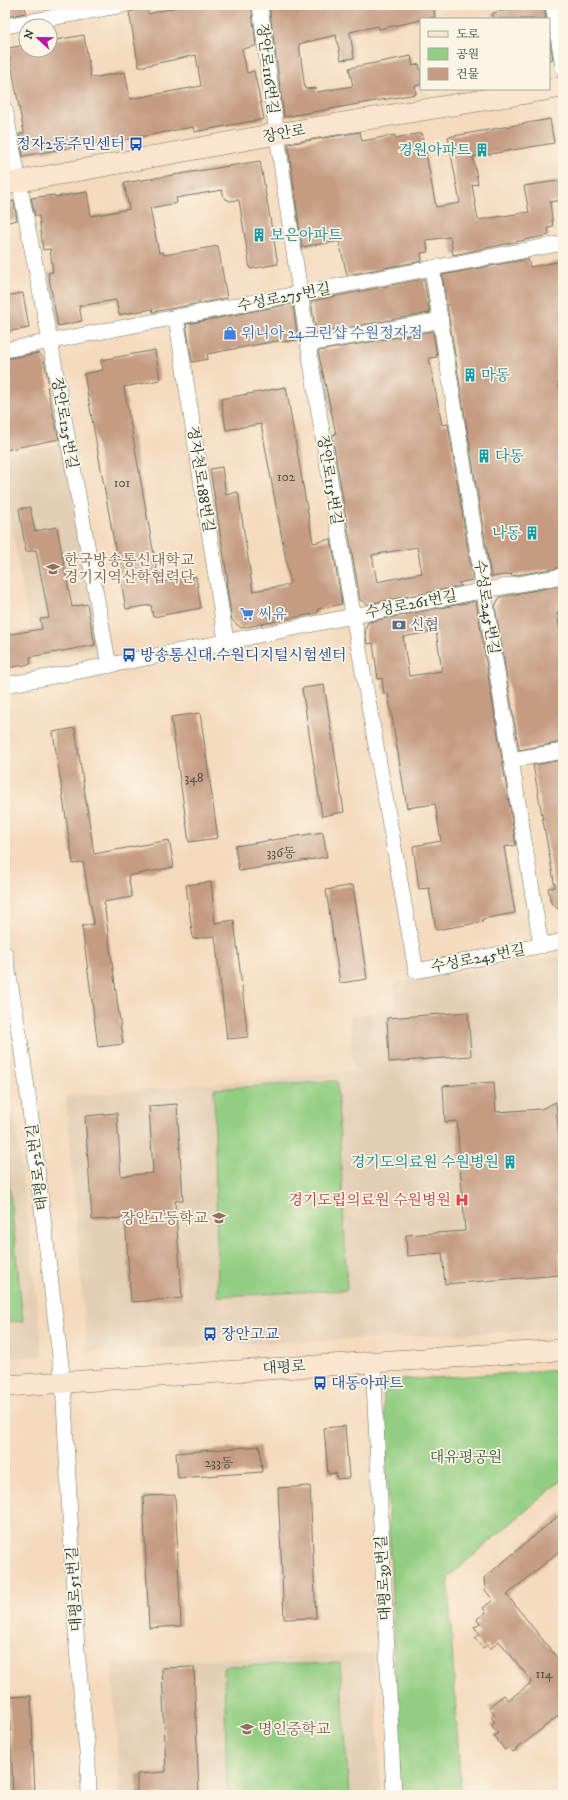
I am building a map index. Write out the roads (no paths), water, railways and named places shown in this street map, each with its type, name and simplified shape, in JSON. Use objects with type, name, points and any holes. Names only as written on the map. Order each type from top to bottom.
[{"type":"street","points":[[5,26],[124,5]]},
{"type":"street","name":"장안로116번길","points":[[260,5],[276,134]]},
{"type":"street","points":[[553,5],[563,67]]},
{"type":"street","name":"장안로","points":[[550,89],[563,87]]},
{"type":"street","name":"장안로","points":[[12,182],[276,134],[545,90]]},
{"type":"street","name":"장안로125번길","points":[[5,110],[12,182],[50,341],[108,666]]},
{"type":"street","name":"장안로115번길","points":[[276,134],[300,294],[353,616]]},
{"type":"street","name":"수성로275번길","points":[[5,350],[563,243]]},
{"type":"street","name":"수성로245번길","points":[[432,268],[541,946]]},
{"type":"street","name":"정자천로188번길","points":[[176,317],[226,641]]},
{"type":"street","points":[[308,344],[441,320]]},
{"type":"street","name":"수성로261번길","points":[[353,616],[563,576]]},
{"type":"street","points":[[5,685],[108,666],[353,616]]},
{"type":"street","name":"수성로245번길","points":[[353,616],[416,970],[563,941]]},
{"type":"street","points":[[511,760],[563,751]]},
{"type":"street","name":"태평로52번길","points":[[5,954],[27,1086],[63,1382]]},
{"type":"street","name":"대평로","points":[[5,1386],[373,1361],[563,1350]]},
{"type":"street","name":"대평로39번길","points":[[373,1361],[394,1795]]},
{"type":"street","name":"대평로51번길","points":[[63,1382],[77,1650],[88,1762],[89,1795]]},
{"type":"place","name":"정자2동주민센터","points":[[136,144]]},
{"type":"place","name":"경원아파트","points":[[482,150]]},
{"type":"place","name":"보은아파트","points":[[259,235]]},
{"type":"place","name":"위니아 24크린샵 수원정자점","points":[[230,333]]},
{"type":"place","name":"마동","points":[[470,375]]},
{"type":"place","name":"다동","points":[[484,456]]},
{"type":"place","name":"나동","points":[[532,533]]},
{"type":"place","name":"한국방송통신대학교 경기지역산학협력단","points":[[53,569]]},
{"type":"place","name":"씨유","points":[[247,614]]},
{"type":"place","name":"신협","points":[[399,625]]},
{"type":"place","name":"방송통신대.수원디지털시험센터","points":[[129,655]]},
{"type":"place","name":"경기도의료원 수원병원","points":[[510,1162]]},
{"type":"place","name":"경기도립의료원 수원병원","points":[[462,1200]]},
{"type":"place","name":"장안고등학교","points":[[219,1218]]},
{"type":"place","name":"장안고교","points":[[210,1334]]},
{"type":"place","name":"대동아파트","points":[[320,1383]]},
{"type":"place","name":"명인중학교","points":[[247,1729]]},
{"type":"park label","name":"대유평공원","points":[[466,1457]]}]
